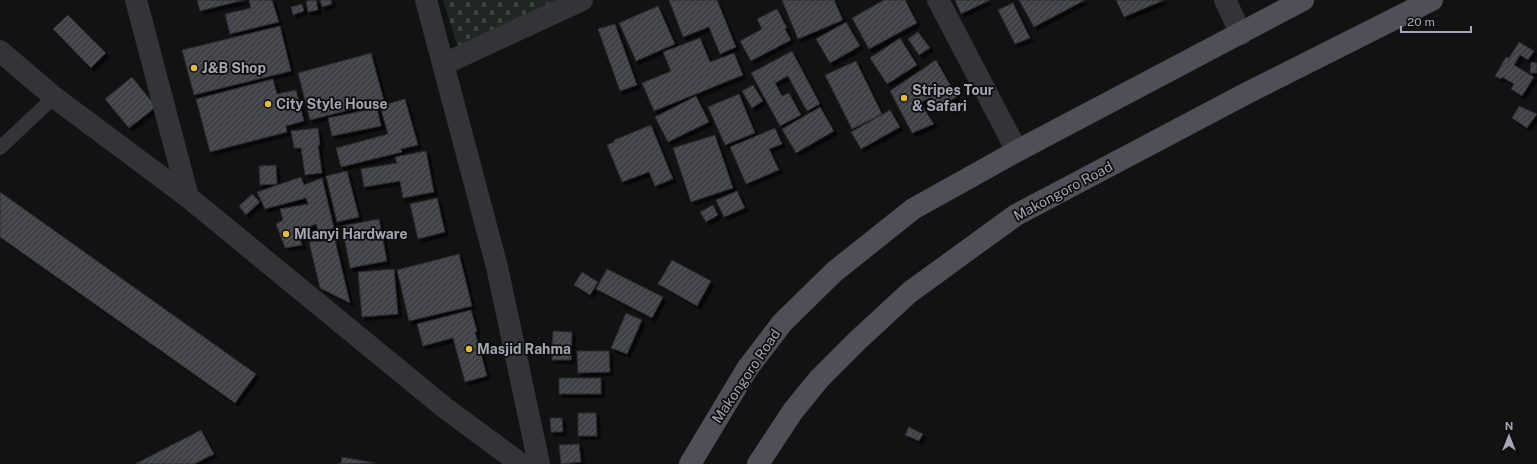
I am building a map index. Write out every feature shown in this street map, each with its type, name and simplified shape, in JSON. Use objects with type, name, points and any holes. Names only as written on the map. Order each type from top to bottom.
[{"type":"main road","name":"Makongoro Road","points":[[690,464],[747,370],[782,323],[834,272],[913,209],[1017,151],[1303,0]]},
{"type":"main road","name":"Makongoro Road","points":[[758,464],[793,411],[819,379],[858,340],[910,292],[1016,215],[1249,92],[1432,0]]},
{"type":"street","points":[[136,0],[188,197]]},
{"type":"street","points":[[426,0],[497,267],[539,464]]},
{"type":"street","points":[[444,64],[582,0]]},
{"type":"street","points":[[938,0],[1017,151]]},
{"type":"street","points":[[1225,0],[1240,34]]},
{"type":"street","points":[[0,51],[54,97],[188,197],[445,408],[521,464]]},
{"type":"lane","points":[[0,148],[54,97]]},
{"type":"green space","points":[[443,0],[569,0],[459,51]]},
{"type":"building","points":[[197,0],[244,0],[200,11]]},
{"type":"building","points":[[249,0],[272,0],[279,22],[230,34],[225,14],[251,8]]},
{"type":"building","points":[[316,0],[318,10],[308,12],[306,1]]},
{"type":"building","points":[[320,0],[331,0],[332,4],[322,7]]},
{"type":"building","points":[[669,0],[717,0],[736,47],[720,54],[709,27],[683,37]]},
{"type":"building","points":[[782,0],[834,0],[843,20],[798,39]]},
{"type":"building","points":[[884,0],[905,0],[917,23],[869,49],[852,18]]},
{"type":"building","points":[[955,0],[990,0],[961,14]]},
{"type":"building","points":[[1019,0],[1085,0],[1034,27]]},
{"type":"building","points":[[1116,0],[1164,0],[1124,17]]},
{"type":"building","points":[[1013,3],[1030,38],[1015,44],[998,10]]},
{"type":"building","points":[[302,4],[304,11],[293,15],[291,7]]},
{"type":"building","points":[[658,6],[675,44],[636,61],[619,23]]},
{"type":"building","points":[[777,9],[787,28],[785,29],[791,40],[751,61],[740,41],[762,29],[757,19]]},
{"type":"building","points":[[68,15],[106,53],[91,68],[53,29]]},
{"type":"building","points":[[846,22],[860,46],[830,63],[816,39]]},
{"type":"building","points":[[615,24],[637,85],[620,91],[598,29]]},
{"type":"building","points":[[280,26],[291,71],[194,95],[182,50]]},
{"type":"building","points":[[918,32],[930,48],[919,55],[908,39]]},
{"type":"building","points":[[700,38],[710,62],[734,53],[743,75],[654,111],[642,83],[671,71],[663,52]]},
{"type":"building","points":[[900,38],[917,65],[887,84],[870,58]]},
{"type":"building","points":[[1519,42],[1534,51],[1528,60],[1520,55],[1514,65],[1534,77],[1522,96],[1511,89],[1514,84],[1502,77],[1501,79],[1495,76],[1506,57],[1509,58]]},
{"type":"building","points":[[792,51],[820,104],[807,111],[788,76],[775,83],[782,96],[789,93],[801,115],[780,126],[751,73]]},
{"type":"building","points":[[371,53],[384,101],[310,120],[298,73]]},
{"type":"building","points":[[936,60],[957,97],[937,107],[931,97],[920,103],[934,124],[912,133],[890,91]]},
{"type":"building","points":[[856,61],[882,114],[852,129],[825,75]]},
{"type":"building","points":[[1531,62],[1537,63],[1537,73],[1530,73]]},
{"type":"building","points":[[132,77],[156,107],[129,128],[105,99]]},
{"type":"building","points":[[273,79],[277,94],[296,90],[304,121],[286,126],[287,132],[210,152],[196,99]]},
{"type":"building","points":[[753,85],[763,101],[752,108],[742,91]]},
{"type":"building","points":[[739,94],[755,133],[725,145],[708,107]]},
{"type":"building","points":[[696,96],[709,122],[668,142],[655,117]]},
{"type":"building","points":[[405,99],[418,145],[401,149],[402,152],[341,167],[336,148],[388,134],[380,106]]},
{"type":"building","points":[[1519,106],[1537,114],[1527,128],[1512,118]]},
{"type":"building","points":[[820,107],[834,131],[796,153],[782,129]]},
{"type":"building","points":[[377,108],[381,126],[332,136],[328,118]]},
{"type":"building","points":[[890,110],[900,127],[861,149],[851,132]]},
{"type":"building","points":[[651,125],[673,179],[655,186],[649,172],[622,182],[607,145],[614,142],[614,140]]},
{"type":"building","points":[[318,128],[320,145],[318,145],[322,173],[305,175],[301,148],[294,148],[291,131]]},
{"type":"building","points":[[775,128],[782,144],[769,149],[779,170],[746,184],[730,147]]},
{"type":"building","points":[[715,135],[733,188],[691,202],[673,148]]},
{"type":"building","points":[[426,151],[434,192],[403,198],[400,181],[364,187],[361,169],[397,163],[395,157]]},
{"type":"building","points":[[276,165],[277,184],[260,185],[259,166]]},
{"type":"building","points":[[347,171],[359,217],[337,222],[326,176]]},
{"type":"building","points":[[301,177],[304,185],[322,178],[334,228],[319,233],[316,224],[298,232],[302,245],[285,248],[276,224],[283,220],[280,209],[308,204],[306,198],[265,209],[257,192]]},
{"type":"building","points":[[737,191],[745,208],[724,217],[716,200]]},
{"type":"building","points":[[0,192],[256,374],[235,403],[0,237]]},
{"type":"building","points":[[252,194],[260,202],[246,215],[239,206]]},
{"type":"building","points":[[437,198],[445,232],[418,239],[410,204]]},
{"type":"building","points":[[713,205],[718,215],[706,222],[700,212]]},
{"type":"building","points":[[379,219],[387,261],[350,268],[342,226]]},
{"type":"building","points":[[335,240],[350,303],[320,288],[309,242]]},
{"type":"building","name":"Masjid Rahma","points":[[459,254],[472,306],[409,321],[397,270]]},
{"type":"building","points":[[672,260],[711,281],[697,306],[658,284]]},
{"type":"building","points":[[394,269],[398,314],[362,317],[358,272]]},
{"type":"building","points":[[607,269],[663,297],[652,318],[596,289]]},
{"type":"building","points":[[582,272],[598,282],[590,295],[574,285]]},
{"type":"building","points":[[471,310],[477,331],[475,332],[487,376],[465,382],[453,338],[423,346],[417,324]]},
{"type":"building","points":[[626,313],[642,320],[627,354],[611,348]]},
{"type":"building","points":[[553,331],[572,332],[571,360],[552,360]]},
{"type":"building","points":[[577,351],[609,351],[610,372],[578,373]]},
{"type":"building","points":[[559,378],[601,378],[601,394],[559,394]]},
{"type":"building","points":[[578,413],[596,413],[597,436],[578,436]]},
{"type":"building","points":[[550,418],[562,418],[563,432],[551,432]]},
{"type":"building","points":[[909,427],[923,434],[919,441],[905,435]]},
{"type":"building","points":[[201,430],[214,454],[194,464],[135,464]]},
{"type":"building","points":[[579,444],[581,462],[561,464],[559,445]]},
{"type":"building","points":[[342,457],[375,463],[338,464],[341,463]]},
{"type":"place","name":"J&B Shop","points":[[194,68]]},
{"type":"place","name":"Stripes Tour & Safari","points":[[904,98]]},
{"type":"place","name":"City Style House","points":[[268,104]]},
{"type":"place","name":"Mlanyi Hardware","points":[[286,234]]},
{"type":"place","name":"Masjid Rahma","points":[[469,349]]}]
